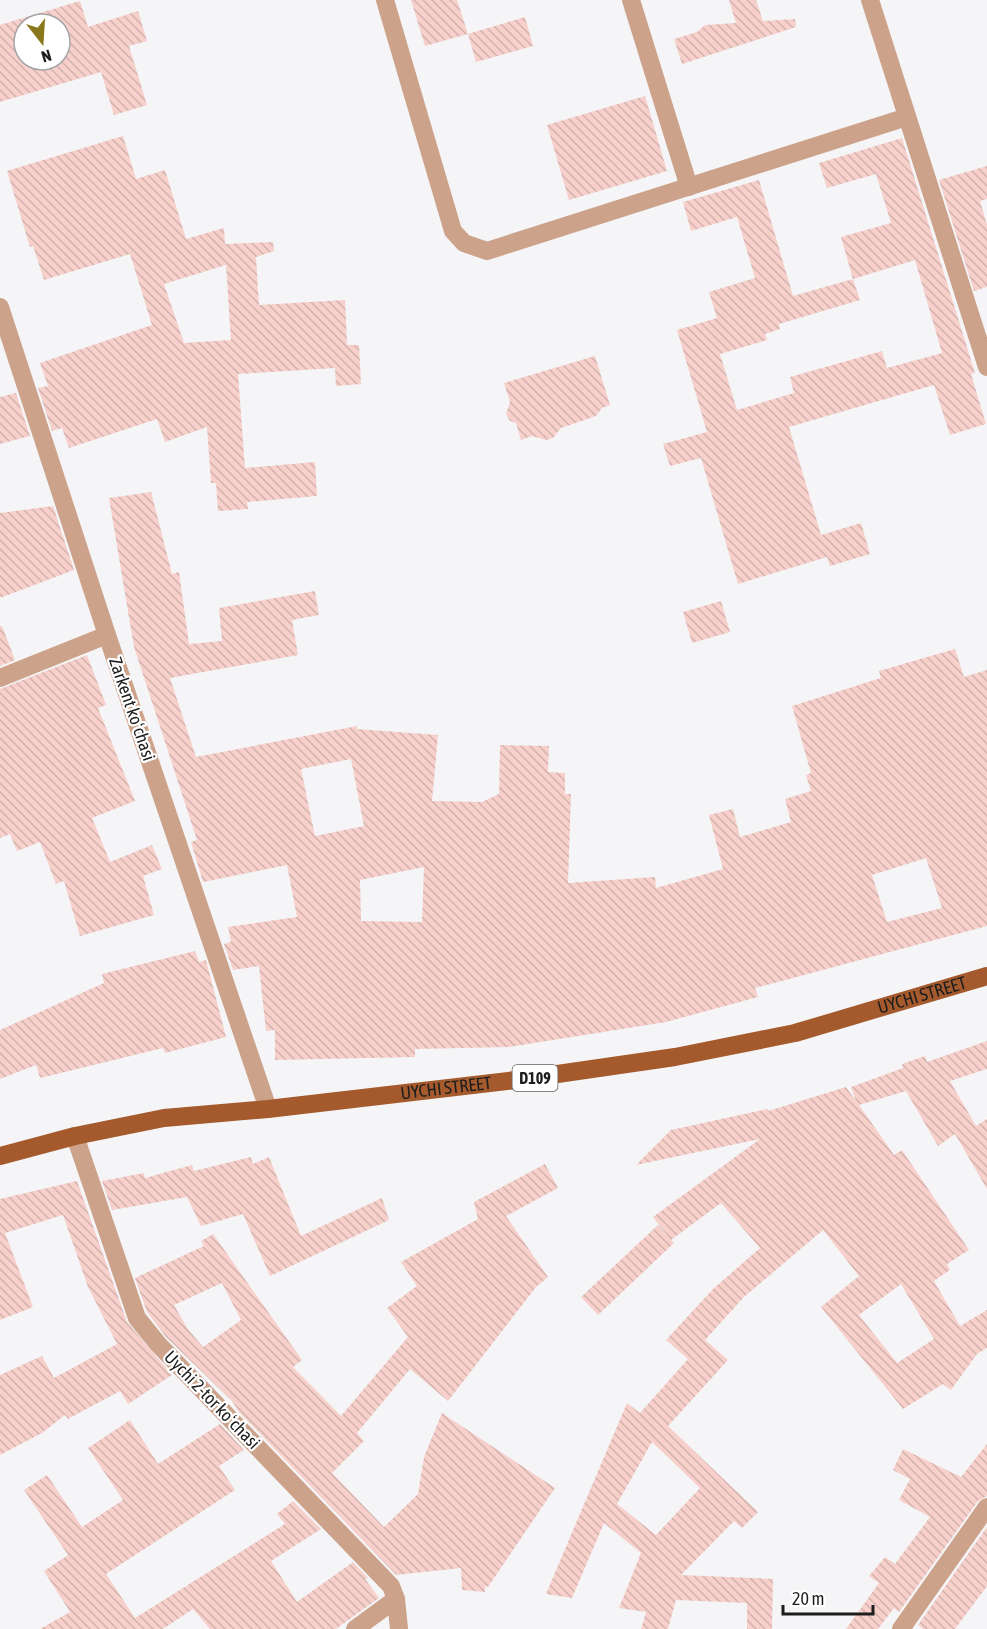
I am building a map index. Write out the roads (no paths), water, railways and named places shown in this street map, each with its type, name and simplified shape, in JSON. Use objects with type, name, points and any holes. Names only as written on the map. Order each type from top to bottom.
[{"type":"main road","name":"UYCHI STREET","points":[[75,1136],[164,1119],[536,1078],[675,1058],[795,1033],[987,976]]},
{"type":"main road","name":"D109","points":[[0,1156],[75,1136]]},
{"type":"street","points":[[385,0],[453,231],[464,243],[487,251],[908,117]]},
{"type":"street","points":[[631,0],[689,187]]},
{"type":"street","points":[[870,0],[987,367]]},
{"type":"street","name":"Zarkent koʻchasi","points":[[0,307],[107,635],[268,1109]]},
{"type":"street","points":[[0,678],[107,635]]},
{"type":"street","name":"Uychi 2-tor koʻchasi","points":[[75,1136],[138,1318],[158,1344],[391,1586],[396,1599],[399,1629]]},
{"type":"street","points":[[900,1629],[987,1507]]},
{"type":"street","points":[[355,1629],[396,1599]]}]
